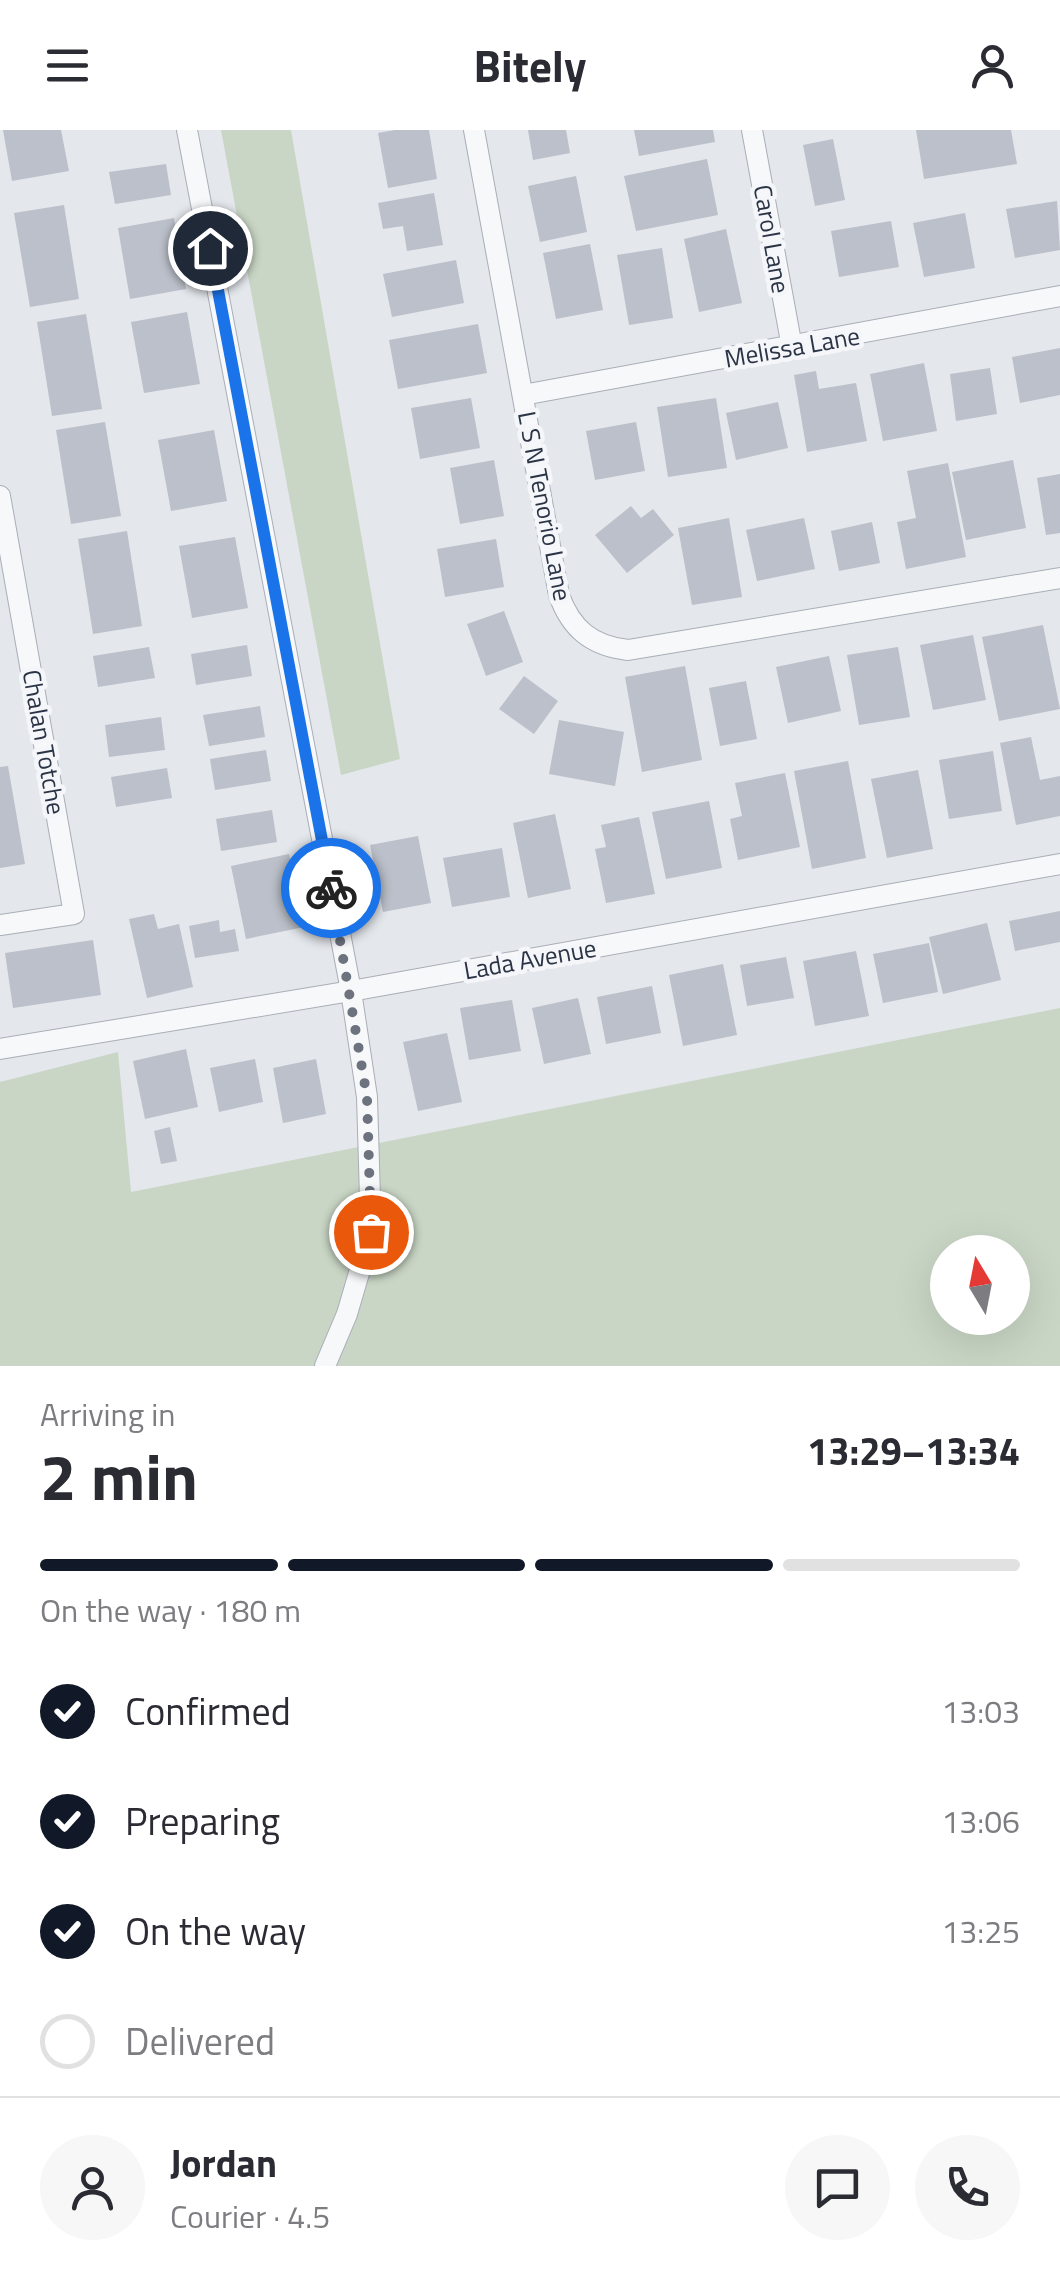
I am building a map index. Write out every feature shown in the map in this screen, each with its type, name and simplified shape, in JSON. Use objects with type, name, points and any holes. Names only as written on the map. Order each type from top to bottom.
[{"type":"street","points":[[187,130],[351,992],[367,1097],[371,1232],[347,1314],[325,1366]]},
{"type":"street","name":"L S N Tenorio Lane","points":[[474,130],[559,595],[576,628],[591,640],[609,648],[628,650],[1060,578]]},
{"type":"street","name":"Carol Lane","points":[[752,130],[792,347]]},
{"type":"street","name":"Melissa Lane","points":[[523,395],[1060,296]]},
{"type":"street","name":"Chalan Totche","points":[[0,496],[74,914],[0,925]]},
{"type":"street","name":"Lada Avenue","points":[[0,1049],[351,992],[1060,864]]},
{"type":"green space","points":[[221,130],[291,130],[400,759],[341,775]]},
{"type":"green space","points":[[1060,1008],[1060,1366],[0,1366],[0,1082],[118,1052],[131,1192]]},
{"type":"building","points":[[3,130],[61,130],[69,171],[12,181]]},
{"type":"building","points":[[429,130],[437,179],[388,188],[378,133]]},
{"type":"building","points":[[528,130],[566,130],[570,153],[533,160]]},
{"type":"building","points":[[634,130],[713,130],[715,142],[639,156]]},
{"type":"building","points":[[916,130],[1011,130],[1017,164],[924,179]]},
{"type":"building","points":[[833,139],[845,200],[815,206],[803,145]]},
{"type":"building","points":[[707,159],[718,215],[636,231],[624,176]]},
{"type":"building","points":[[166,164],[171,195],[115,204],[109,172]]},
{"type":"building","points":[[576,176],[587,232],[540,242],[528,186]]},
{"type":"building","points":[[434,193],[443,245],[407,251],[403,226],[383,229],[378,203]]},
{"type":"building","points":[[1057,201],[1060,250],[1015,258],[1006,209]]},
{"type":"building","points":[[64,205],[79,299],[30,307],[14,213]]},
{"type":"building","points":[[965,213],[975,268],[924,277],[913,223]]},
{"type":"building","points":[[174,218],[186,289],[130,299],[118,228]]},
{"type":"building","points":[[891,221],[899,267],[839,277],[831,231]]},
{"type":"building","points":[[726,229],[742,303],[699,312],[684,239]]},
{"type":"building","points":[[590,244],[603,310],[556,319],[543,253]]},
{"type":"building","points":[[662,248],[673,318],[629,325],[617,255]]},
{"type":"building","points":[[456,260],[464,303],[392,317],[383,274]]},
{"type":"building","points":[[187,312],[200,384],[144,393],[131,322]]},
{"type":"building","points":[[86,314],[102,409],[52,416],[37,322]]},
{"type":"building","points":[[478,324],[487,373],[398,389],[389,340]]},
{"type":"building","points":[[1060,348],[1060,395],[1020,403],[1012,357]]},
{"type":"building","points":[[924,363],[937,431],[883,441],[870,374]]},
{"type":"building","points":[[990,368],[997,414],[956,421],[950,374]]},
{"type":"building","points":[[816,371],[819,389],[856,383],[867,441],[807,452],[794,375]]},
{"type":"building","points":[[471,398],[480,448],[420,459],[411,408]]},
{"type":"building","points":[[716,398],[727,468],[668,477],[657,407]]},
{"type":"building","points":[[778,402],[788,448],[736,460],[726,413]]},
{"type":"building","points":[[105,422],[121,516],[71,524],[56,430]]},
{"type":"building","points":[[636,422],[645,471],[595,480],[586,431]]},
{"type":"building","points":[[214,430],[227,501],[171,511],[158,440]]},
{"type":"building","points":[[494,460],[504,516],[460,524],[450,468]]},
{"type":"building","points":[[1013,460],[1026,528],[966,540],[952,472]]},
{"type":"building","points":[[948,463],[966,557],[906,569],[897,522],[916,518],[907,471]]},
{"type":"building","points":[[1060,474],[1060,533],[1046,535],[1037,478]]},
{"type":"building","points":[[631,506],[641,518],[653,509],[674,535],[627,573],[595,535]]},
{"type":"building","points":[[729,518],[742,597],[692,605],[678,528]]},
{"type":"building","points":[[804,518],[815,569],[757,581],[746,530]]},
{"type":"building","points":[[872,522],[880,563],[839,571],[831,531]]},
{"type":"building","points":[[127,531],[142,626],[93,634],[78,539]]},
{"type":"building","points":[[235,537],[248,608],[192,618],[179,546]]},
{"type":"building","points":[[496,539],[504,587],[445,597],[437,549]]},
{"type":"building","points":[[504,611],[523,662],[486,676],[467,624]]},
{"type":"building","points":[[1043,625],[1060,709],[999,721],[982,637]]},
{"type":"building","points":[[973,635],[986,700],[933,710],[920,645]]},
{"type":"building","points":[[247,645],[252,676],[196,685],[191,654]]},
{"type":"building","points":[[149,647],[155,678],[98,687],[93,656]]},
{"type":"building","points":[[898,647],[910,717],[859,725],[847,655]]},
{"type":"building","points":[[829,656],[841,711],[788,723],[776,667]]},
{"type":"building","points":[[685,666],[702,760],[642,772],[625,677]]},
{"type":"building","points":[[524,676],[558,701],[534,734],[499,709]]},
{"type":"building","points":[[746,681],[757,739],[720,746],[709,688]]},
{"type":"building","points":[[260,706],[265,737],[209,746],[203,715]]},
{"type":"building","points":[[161,717],[165,750],[109,757],[105,725]]},
{"type":"building","points":[[559,720],[624,732],[615,786],[549,774]]},
{"type":"building","points":[[1031,737],[1040,780],[1060,776],[1060,816],[1016,825],[1000,743]]},
{"type":"building","points":[[266,750],[271,781],[215,790],[210,759]]},
{"type":"building","points":[[993,751],[1002,811],[949,819],[939,760]]},
{"type":"building","points":[[848,761],[866,858],[812,869],[794,771]]},
{"type":"building","points":[[8,766],[25,864],[0,868],[0,767]]},
{"type":"building","points":[[167,768],[172,798],[116,807],[111,777]]},
{"type":"building","points":[[918,770],[933,849],[887,858],[871,779]]},
{"type":"building","points":[[785,773],[800,847],[738,860],[730,819],[742,816],[735,783]]},
{"type":"building","points":[[709,801],[722,868],[666,879],[652,812]]},
{"type":"building","points":[[272,810],[277,842],[221,851],[216,819]]},
{"type":"building","points":[[555,814],[571,889],[528,898],[513,823]]},
{"type":"building","points":[[639,817],[655,894],[606,903],[595,849],[606,847],[601,825]]},
{"type":"building","points":[[418,836],[431,903],[383,912],[370,845]]},
{"type":"building","points":[[502,848],[510,897],[452,907],[443,858]]},
{"type":"building","points":[[289,854],[304,927],[246,939],[231,866]]},
{"type":"building","points":[[1060,911],[1060,942],[1015,951],[1009,921]]},
{"type":"building","points":[[154,914],[158,929],[179,924],[193,987],[147,998],[129,919]]},
{"type":"building","points":[[219,920],[220,932],[235,929],[239,951],[195,958],[189,926]]},
{"type":"building","points":[[987,923],[1001,980],[943,994],[929,937]]},
{"type":"building","points":[[93,940],[101,995],[13,1008],[5,953]]},
{"type":"building","points":[[929,943],[938,992],[883,1003],[873,954]]},
{"type":"building","points":[[856,951],[869,1016],[815,1026],[803,961]]},
{"type":"building","points":[[786,957],[794,998],[747,1006],[740,965]]},
{"type":"building","points":[[723,964],[737,1035],[683,1046],[669,975]]},
{"type":"building","points":[[652,986],[661,1033],[606,1044],[597,997]]},
{"type":"building","points":[[578,998],[591,1054],[544,1064],[532,1008]]},
{"type":"building","points":[[512,1000],[521,1051],[469,1060],[460,1008]]},
{"type":"building","points":[[447,1033],[462,1102],[418,1111],[403,1042]]},
{"type":"building","points":[[186,1049],[198,1107],[145,1119],[133,1061]]},
{"type":"building","points":[[255,1059],[263,1102],[219,1112],[210,1068]]},
{"type":"building","points":[[316,1059],[326,1114],[283,1123],[273,1068]]},
{"type":"building","points":[[170,1127],[177,1161],[161,1164],[154,1131]]},
{"type":"way so far","points":[[331,888],[367,1097],[371,1232]]},
{"type":"route","points":[[210,248],[331,888]]}]
